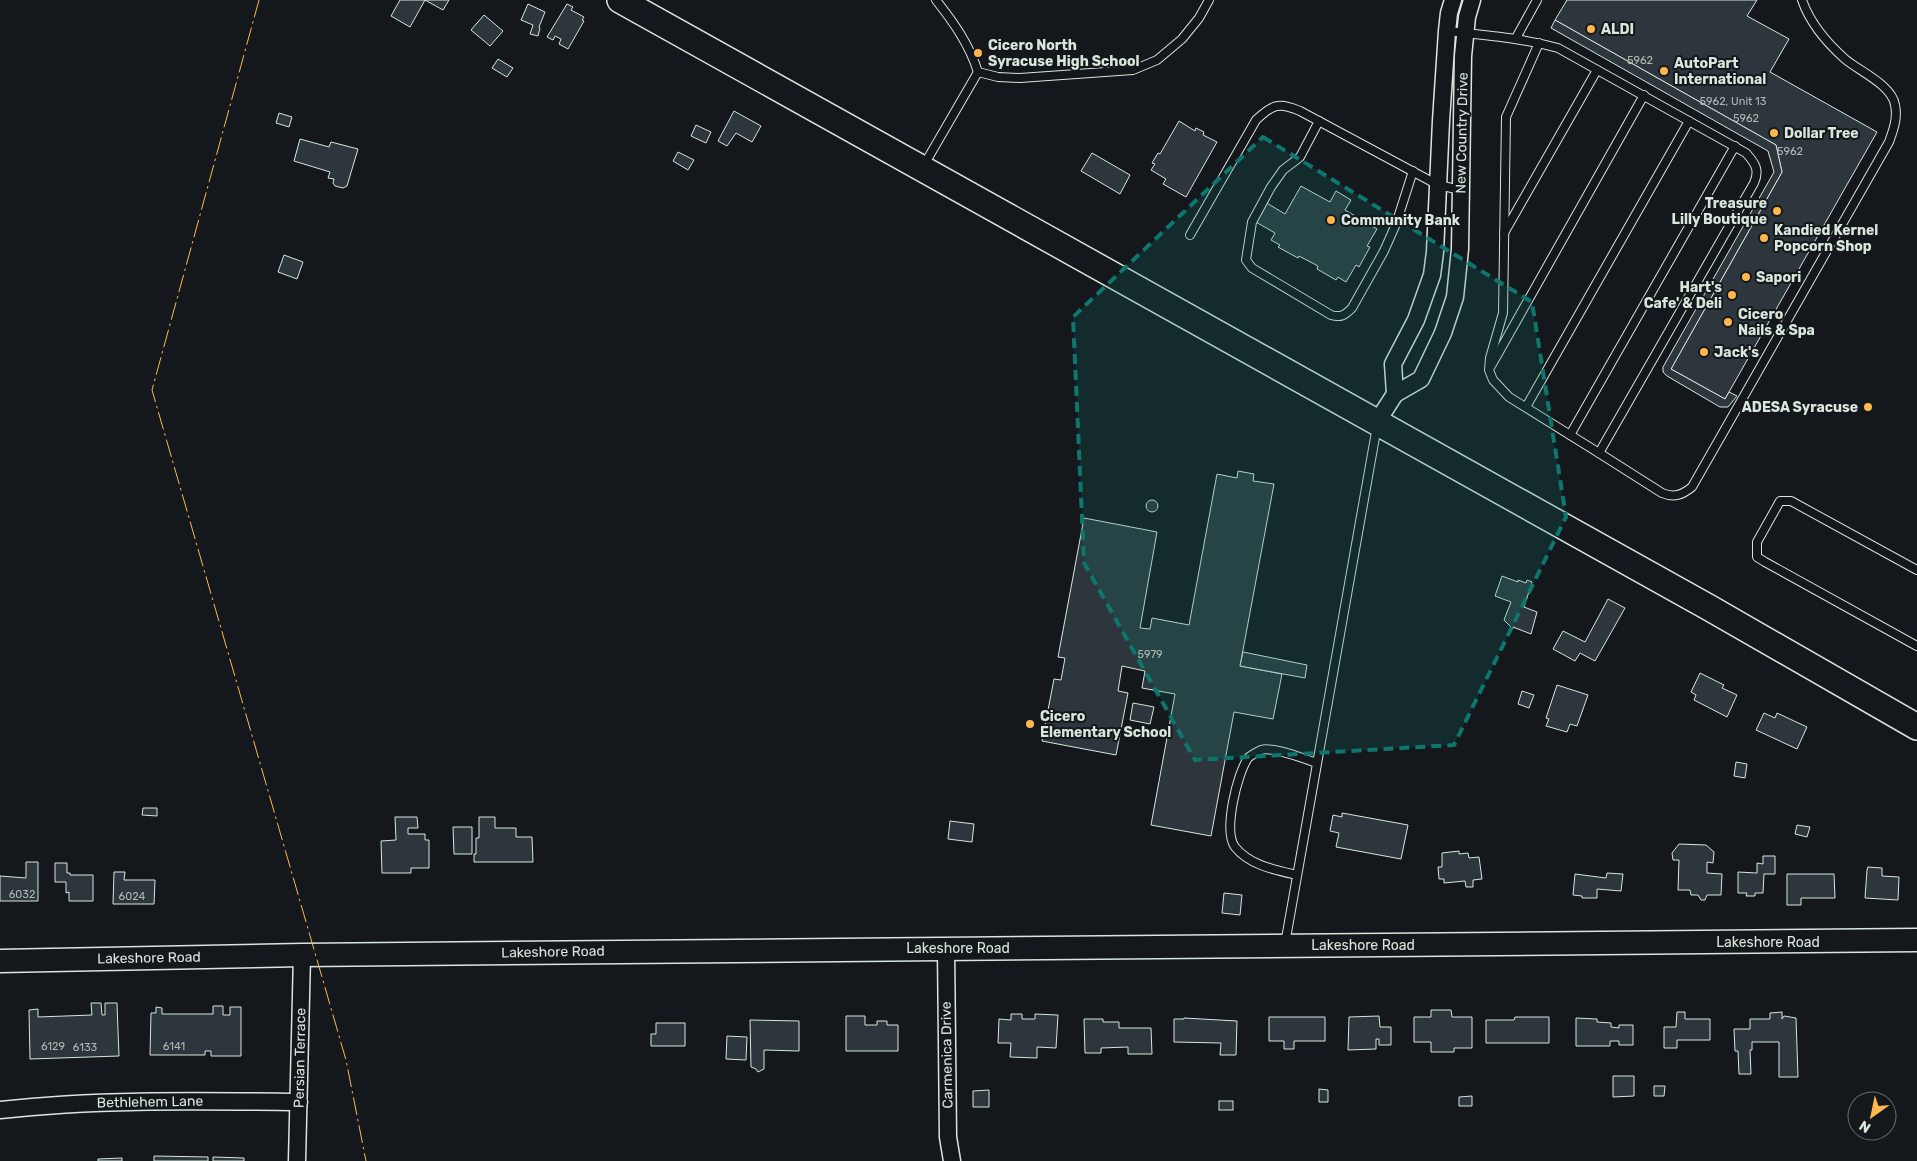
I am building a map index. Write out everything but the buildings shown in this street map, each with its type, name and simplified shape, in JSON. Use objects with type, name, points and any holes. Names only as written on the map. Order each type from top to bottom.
[{"type":"main road","points":[[620,0],[1708,607],[1917,726]]},
{"type":"street","name":"New Country Drive","points":[[1395,394],[1393,364],[1416,320],[1432,275],[1435,252],[1440,121],[1447,31],[1453,0]]},
{"type":"street","name":"New Country Drive","points":[[1377,422],[1395,394],[1421,379],[1443,333],[1455,297],[1460,249],[1465,33],[1467,16],[1472,0]]},
{"type":"street","name":"Lakeshore Road","points":[[0,961],[302,955],[1917,940]]},
{"type":"street","name":"Carmenica Drive","points":[[946,948],[948,1137],[952,1161]]},
{"type":"street","name":"Persian Terrace","points":[[297,1161],[302,955]]},
{"type":"street","name":"Bethlehem Lane","points":[[0,1110],[44,1105],[181,1101],[299,1102]]},
{"type":"lane","points":[[922,169],[978,72],[962,34],[936,0]]},
{"type":"lane","points":[[978,72],[998,77],[1020,78],[1133,70],[1157,60],[1182,39],[1199,18],[1209,0]]},
{"type":"lane","points":[[1516,38],[1537,0]]},
{"type":"lane","points":[[1539,43],[1506,117],[1503,313],[1490,358],[1489,370],[1493,380],[1509,397],[1662,493],[1671,496],[1684,494],[1692,487],[1889,142],[1895,124],[1895,104],[1886,88],[1845,58],[1818,30],[1807,14],[1802,0]]},
{"type":"lane","points":[[1447,31],[1516,38],[1558,48],[1746,153],[1753,160],[1757,169],[1754,183],[1599,453]]},
{"type":"lane","points":[[1504,234],[1597,70]]},
{"type":"lane","points":[[1489,370],[1644,95]]},
{"type":"lane","points":[[1190,235],[1256,120],[1270,107],[1288,106],[1438,185],[1461,190]]},
{"type":"lane","points":[[1319,121],[1300,156],[1283,170],[1271,187],[1252,222],[1246,260],[1259,273],[1331,315],[1338,317],[1345,315],[1352,308],[1384,251],[1396,224],[1413,171]]},
{"type":"lane","points":[[1526,407],[1689,121]]},
{"type":"lane","points":[[1570,435],[1734,146]]},
{"type":"lane","points":[[1284,946],[1377,422]]},
{"type":"lane","points":[[1917,570],[1791,501],[1780,501],[1757,542],[1758,557],[1917,646]]},
{"type":"lane","points":[[1297,875],[1268,868],[1250,859],[1234,846],[1230,833],[1235,792],[1250,756],[1263,750],[1289,753],[1317,763]]},
{"type":"highlighted area","points":[[1263,137],[1532,302],[1566,517],[1454,745],[1195,760],[1084,563],[1073,317]]},
{"type":"power","points":[[259,0],[152,390],[346,1060],[366,1161]]},
{"type":"place","name":"ALDI","points":[[1591,29]]},
{"type":"place","name":"Cicero North Syracuse High School","points":[[978,53]]},
{"type":"place","name":"AutoPart International","points":[[1664,71]]},
{"type":"place","name":"Dollar Tree","points":[[1774,133]]},
{"type":"place","name":"Treasure Lilly Boutique","points":[[1777,211]]},
{"type":"place","name":"Community Bank","points":[[1331,220]]},
{"type":"place","name":"Kandied Kernel Popcorn Shop","points":[[1764,238]]},
{"type":"place","name":"Sapori","points":[[1746,277]]},
{"type":"place","name":"Hart's Cafe' & Deli","points":[[1732,295]]},
{"type":"place","name":"Cicero Nails & Spa","points":[[1728,322]]},
{"type":"place","name":"Jack's","points":[[1704,352]]},
{"type":"place","name":"ADESA Syracuse","points":[[1868,407]]},
{"type":"place","name":"Cicero Elementary School","points":[[1030,724]]}]
